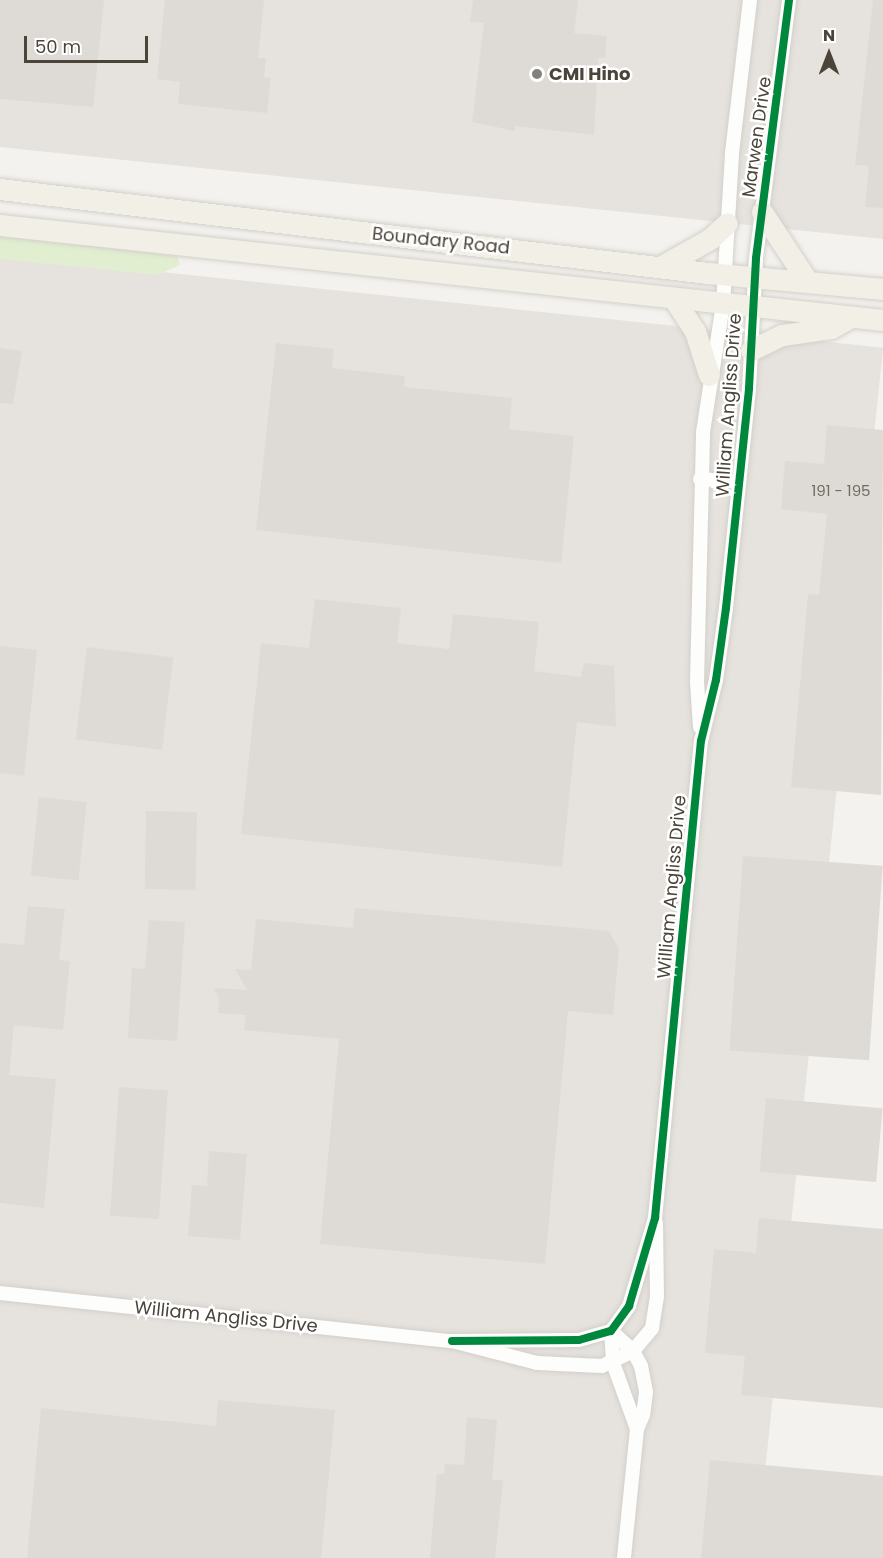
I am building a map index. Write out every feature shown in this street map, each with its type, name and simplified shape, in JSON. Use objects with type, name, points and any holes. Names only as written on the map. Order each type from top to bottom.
[{"type":"main road","name":"Boundary Road","points":[[0,189],[725,275],[883,289]]},
{"type":"main road","points":[[762,212],[808,282]]},
{"type":"main road","points":[[196,213],[198,247]]},
{"type":"main road","points":[[662,266],[710,239],[727,223]]},
{"type":"main road","name":"Boundary Road","points":[[0,225],[723,305],[883,320]]},
{"type":"main road","points":[[674,299],[695,331],[709,375]]},
{"type":"main road","points":[[751,350],[782,335],[831,328],[850,317]]},
{"type":"street","name":"Marwen Drive","points":[[723,305],[727,223],[750,0]]},
{"type":"street","name":"Marwen Drive","points":[[754,277],[789,0]]},
{"type":"street","name":"William Angliss Drive","points":[[0,1293],[452,1341],[579,1340],[611,1331],[629,1306],[655,1218],[701,741],[716,680],[739,482],[751,350],[754,277]]},
{"type":"street","name":"William Angliss Drive","points":[[701,741],[697,682],[700,479],[709,375],[723,305]]},
{"type":"street","points":[[700,479],[739,482]]},
{"type":"street","name":"William Angliss Drive","points":[[452,1341],[537,1363],[586,1367],[612,1363],[633,1352],[646,1339],[656,1314],[659,1244],[655,1218]]},
{"type":"street","points":[[611,1331],[633,1352],[641,1366],[646,1392],[643,1415],[637,1429],[624,1558]]},
{"type":"street","points":[[611,1331],[612,1363],[637,1429]]},
{"type":"shaded area","points":[[0,0],[883,0],[883,239],[0,147]]},
{"type":"shaded area","points":[[0,255],[883,348],[756,1558],[0,1558]]},
{"type":"shaded area","points":[[0,305],[208,327],[203,369],[0,347]]},
{"type":"shaded area","points":[[438,346],[566,359],[583,362],[599,372],[612,386],[607,467],[575,463],[578,436],[566,434],[569,402],[414,386],[418,353]]},
{"type":"shaded area","points":[[568,499],[601,502],[594,532],[606,534],[603,568],[561,563]]},
{"type":"shaded area","points":[[625,670],[667,674],[647,864],[604,868],[562,863],[575,739],[587,740],[588,728],[619,731]]},
{"type":"shaded area","points":[[579,1054],[622,1059],[609,1180],[582,1177],[580,1194],[551,1192],[560,1101],[574,1102]]},
{"type":"green space","points":[[0,233],[176,253],[180,265],[158,275],[0,259]]},
{"type":"building","points":[[0,0],[104,0],[93,107],[0,99]]},
{"type":"building","points":[[165,0],[264,0],[258,58],[266,58],[264,77],[271,78],[267,113],[178,104],[180,82],[157,79]]},
{"type":"building","name":"CMI Hino","points":[[473,0],[578,0],[574,33],[607,36],[605,58],[598,58],[594,135],[515,126],[515,131],[472,122],[484,23],[470,22]]},
{"type":"building","points":[[873,0],[883,0],[883,208],[865,207],[869,166],[855,165]]},
{"type":"building","points":[[276,343],[334,349],[332,368],[405,376],[404,387],[512,398],[509,429],[574,436],[561,563],[256,530]]},
{"type":"building","points":[[0,348],[22,351],[13,404],[0,403]]},
{"type":"building","points":[[827,425],[883,430],[881,795],[791,787],[808,594],[819,595],[827,514],[781,509],[785,461],[824,464]]},
{"type":"building","points":[[315,599],[401,608],[397,643],[449,649],[453,614],[539,622],[534,671],[581,677],[584,663],[614,666],[616,727],[577,722],[562,867],[241,834],[261,643],[309,648]]},
{"type":"building","points":[[0,646],[37,650],[24,776],[0,773]]},
{"type":"building","points":[[87,647],[173,658],[162,750],[76,739]]},
{"type":"building","points":[[39,797],[87,802],[78,881],[31,876]]},
{"type":"building","points":[[146,811],[197,812],[196,890],[145,889]]},
{"type":"building","points":[[743,856],[883,866],[869,1060],[729,1051]]},
{"type":"building","points":[[28,906],[65,909],[59,960],[70,961],[63,1030],[14,1025],[9,1075],[56,1079],[44,1208],[0,1203],[0,943],[24,945]]},
{"type":"building","points":[[355,908],[609,931],[619,949],[613,1015],[568,1011],[545,1264],[320,1244],[339,1039],[244,1030],[246,1015],[218,1013],[219,999],[214,988],[247,990],[235,969],[251,970],[256,919],[353,928]]},
{"type":"building","points":[[149,920],[185,922],[177,1041],[128,1038],[132,968],[145,969]]},
{"type":"building","points":[[119,1087],[168,1090],[159,1219],[110,1216]]},
{"type":"building","points":[[766,1098],[883,1108],[876,1182],[760,1172]]},
{"type":"building","points":[[209,1151],[247,1154],[240,1240],[188,1236],[192,1185],[207,1186]]},
{"type":"building","points":[[759,1218],[883,1229],[883,1408],[741,1395],[745,1356],[705,1353],[714,1249],[756,1253]]},
{"type":"building","points":[[218,1400],[335,1410],[321,1558],[27,1558],[41,1408],[216,1426]]},
{"type":"building","points":[[467,1417],[497,1420],[492,1480],[503,1480],[495,1558],[430,1558],[437,1474],[444,1474],[445,1464],[464,1465]]},
{"type":"building","points":[[710,1460],[883,1476],[883,1558],[701,1558]]},
{"type":"cycle path","points":[[452,1341],[579,1340],[611,1331],[629,1306],[655,1218],[701,741],[716,680],[726,608],[749,388],[756,258],[789,0]]},
{"type":"place","name":"CMI Hino","points":[[537,74]]}]
